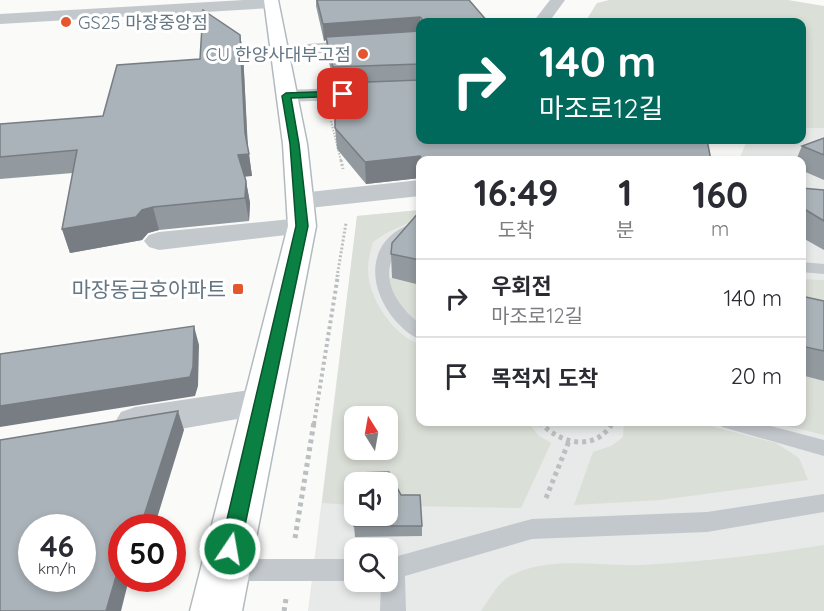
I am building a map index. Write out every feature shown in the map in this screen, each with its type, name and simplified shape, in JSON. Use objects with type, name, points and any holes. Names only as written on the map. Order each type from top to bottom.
[{"type":"main road","points":[[216,611],[301,213],[271,2]]},
{"type":"street","points":[[544,18],[558,0]]},
{"type":"street","points":[[0,19],[119,6],[271,2]]},
{"type":"street","points":[[110,32],[119,6]]},
{"type":"street","points":[[279,51],[416,41]]},
{"type":"street","points":[[286,96],[416,91]]},
{"type":"street","points":[[159,240],[416,189]]},
{"type":"street","points":[[105,427],[262,402]]},
{"type":"lane","points":[[416,227],[404,232],[391,243],[381,257],[380,281],[390,306],[405,323],[416,330]]},
{"type":"lane","points":[[806,267],[824,269]]},
{"type":"lane","points":[[744,426],[824,448]]},
{"type":"lane","points":[[398,568],[532,530],[707,522],[824,502]]},
{"type":"lane","points":[[225,570],[344,570]]},
{"type":"lane","points":[[392,592],[393,611]]},
{"type":"path","points":[[544,426],[550,433],[569,441],[588,442],[600,438],[608,432],[611,426]]},
{"type":"path","points":[[561,463],[569,441]]},
{"type":"shaded area","points":[[609,0],[788,0],[824,6],[824,128],[806,128],[806,18],[588,18],[597,3]]},
{"type":"shaded area","points":[[806,128],[824,128],[824,611],[308,611],[357,216],[416,210],[416,426],[806,426],[806,156],[741,156],[745,144],[806,144]]},
{"type":"shaded area","points":[[416,210],[416,220],[386,233],[373,242],[368,270],[372,292],[384,314],[400,333],[416,342],[416,426],[531,426],[538,435],[551,443],[521,508],[401,506],[398,500],[398,472],[344,472],[344,504],[322,503],[357,216]]},
{"type":"shaded area","points":[[386,277],[416,284],[416,324],[404,316]]},
{"type":"shaded area","points":[[806,279],[824,280],[824,329],[806,325]]},
{"type":"shaded area","points":[[806,376],[824,381],[824,435],[787,426],[806,426]]},
{"type":"shaded area","points":[[624,426],[710,426],[776,443],[799,458],[808,480],[660,500],[574,505],[593,452],[611,446],[623,437]]},
{"type":"shaded area","points":[[824,545],[824,611],[481,611],[498,587],[510,576],[541,566],[575,563],[665,564],[733,558]]},
{"type":"building","points":[[317,0],[469,0],[485,18],[420,17],[323,24]]},
{"type":"building","points":[[203,10],[240,35],[245,133],[249,154],[238,155],[246,181],[245,198],[153,207],[142,210],[136,217],[62,229],[77,150],[0,157],[0,124],[103,116],[117,65],[200,59]]},
{"type":"building","points":[[416,31],[416,64],[333,67],[326,37]]},
{"type":"building","points":[[416,80],[416,144],[708,144],[710,156],[416,156],[365,162],[335,128],[335,103],[352,102],[342,83]]},
{"type":"building","points":[[824,138],[824,155],[802,146]]},
{"type":"building","points":[[806,188],[824,190],[824,221],[806,210]]},
{"type":"building","points":[[416,216],[416,259],[391,254],[392,243]]},
{"type":"building","points":[[806,297],[824,301],[824,351],[806,347]]},
{"type":"building","points":[[194,326],[193,367],[190,377],[0,406],[0,354]]},
{"type":"building","points":[[178,411],[145,514],[108,514],[108,592],[112,592],[106,611],[0,611],[0,440]]},
{"type":"building","points":[[398,489],[401,495],[420,495],[422,526],[398,526]]},
{"type":"place","name":"GS25 마장중앙점","points":[[66,22]]},
{"type":"place","name":"CU 한양사대부고점","points":[[363,54]]},
{"type":"place","name":"마장동금호아파트","points":[[238,289]]},
{"type":"route","points":[[230,549],[302,226],[294,144],[286,96],[343,94]]}]
